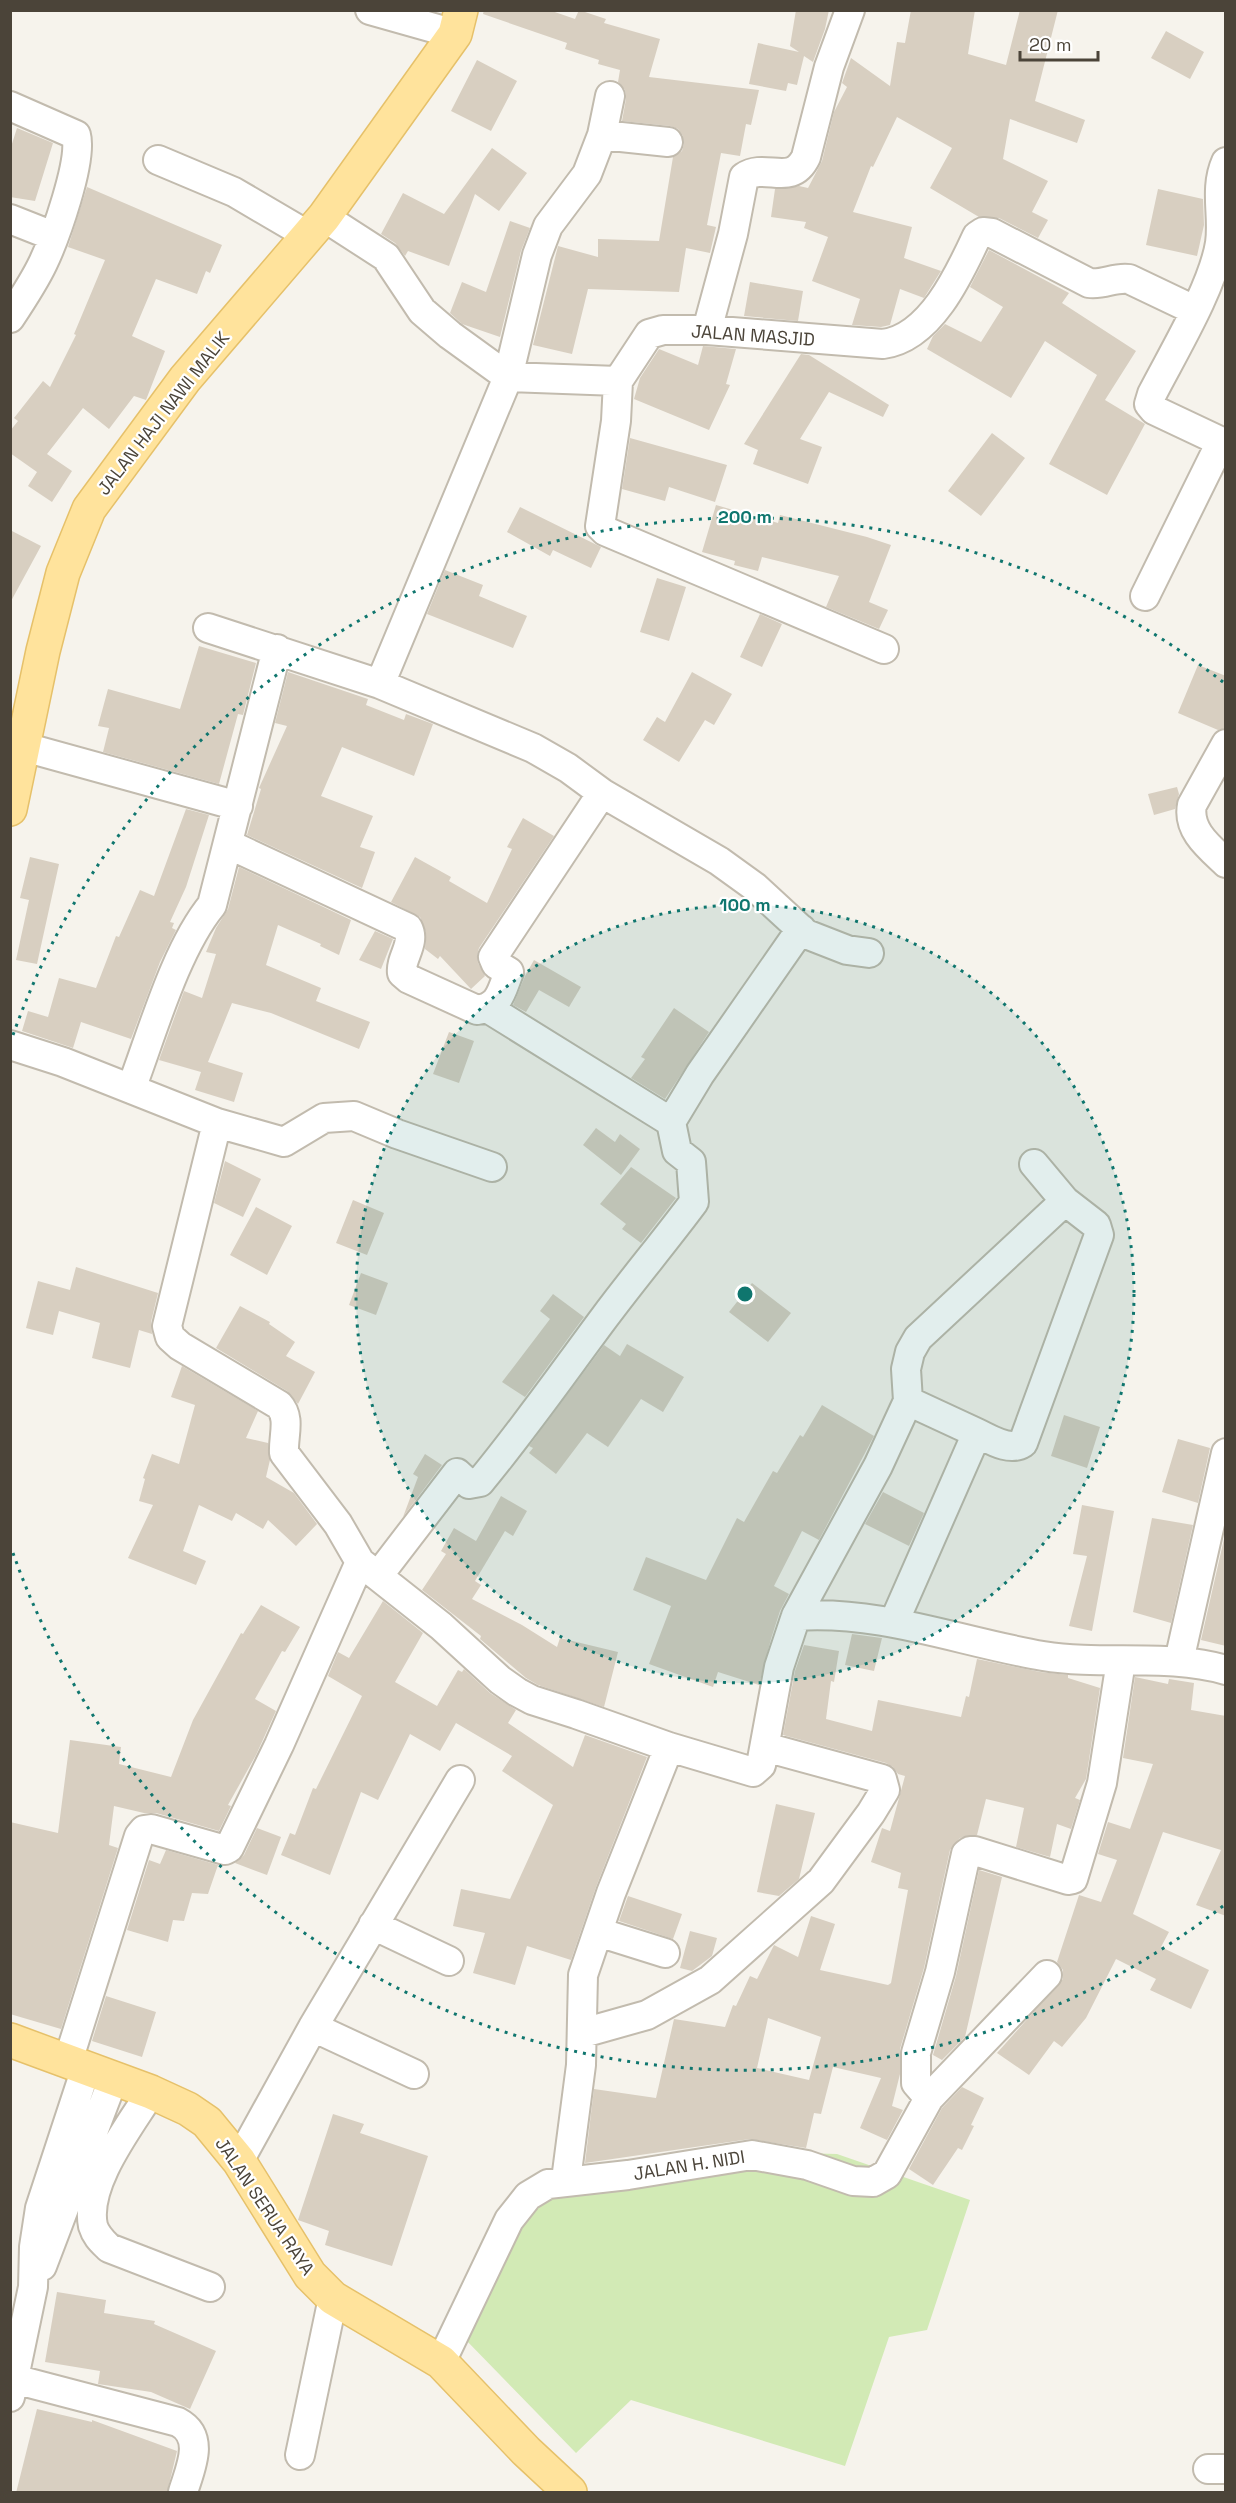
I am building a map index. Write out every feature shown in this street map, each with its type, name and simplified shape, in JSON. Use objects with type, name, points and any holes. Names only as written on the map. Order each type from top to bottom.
[{"type":"main road","name":"JALAN HAJI NAWI MALIK","points":[[11,801],[43,651],[63,573],[89,509],[185,379],[317,227],[458,22]]},
{"type":"main road","name":"JALAN SERUA RAYA","points":[[10,2040],[150,2092],[188,2109],[207,2122],[239,2161],[310,2275],[333,2298],[441,2362],[561,2490]]},
{"type":"street","points":[[370,10],[458,22]]},
{"type":"street","points":[[707,330],[733,234],[744,177],[751,173],[792,172],[800,168],[806,157],[829,67],[850,10]]},
{"type":"street","points":[[380,684],[508,377],[537,255],[548,226],[587,174],[602,135],[610,96]]},
{"type":"street","points":[[10,106],[76,135],[77,148],[72,177],[53,236],[39,270],[10,318]]},
{"type":"street","points":[[602,135],[668,142]]},
{"type":"street","points":[[158,160],[386,257],[422,311],[450,335],[508,377],[618,381],[616,421],[600,526],[605,531],[884,649]]},
{"type":"street","points":[[1145,596],[1223,443],[1154,410],[1149,404],[1214,267],[1220,244],[1221,216],[1218,189],[1226,162]]},
{"type":"street","points":[[10,219],[53,236]]},
{"type":"street","name":"JALAN MASJID","points":[[618,381],[649,334],[663,330],[707,330],[883,344],[897,342],[909,335],[934,311],[955,280],[977,236],[983,232],[992,233],[1089,283],[1101,284],[1120,278],[1129,279],[1194,310]]},
{"type":"street","points":[[208,628],[380,684],[533,748],[568,768],[602,793],[719,861],[755,887],[806,934],[847,950],[869,953]]},
{"type":"street","points":[[131,1089],[176,971],[201,918],[212,905],[277,649]]},
{"type":"street","points":[[1226,744],[1192,805],[1190,816],[1192,825],[1204,842],[1226,863]]},
{"type":"street","points":[[24,747],[238,806]]},
{"type":"street","points":[[489,1009],[497,1001],[509,972],[496,963],[493,957],[602,793]]},
{"type":"street","points":[[228,844],[408,928],[411,934],[410,942],[401,965],[402,973],[409,979],[477,1010],[489,1009],[671,1122]]},
{"type":"street","points":[[183,2493],[195,2451],[194,2437],[188,2427],[178,2422],[12,2388],[33,2287],[89,2069],[139,1836],[144,1830],[151,1829],[225,1850],[229,1848],[284,1734],[369,1569],[457,1473],[469,1484],[480,1482],[694,1202],[692,1162],[677,1151],[671,1122],[700,1074],[801,929]]},
{"type":"street","points":[[10,1045],[63,1062],[217,1123],[284,1142],[324,1118],[354,1116],[397,1134],[492,1167]]},
{"type":"street","points":[[217,1123],[167,1326],[170,1337],[180,1346],[279,1405],[286,1419],[284,1453],[369,1569],[441,1626],[500,1680],[532,1701],[585,1717],[669,1748],[753,1772],[761,1765],[779,1667],[796,1616],[878,1466],[908,1401],[906,1369],[910,1352],[918,1338],[1065,1201]]},
{"type":"street","points":[[908,1401],[1011,1447],[1017,1447],[1023,1443],[1099,1235],[1096,1225],[1065,1201],[1034,1164]]},
{"type":"street","points":[[894,1622],[977,1433]]},
{"type":"street","points":[[1179,1661],[1212,1504],[1226,1453]]},
{"type":"street","points":[[796,1616],[845,1615],[894,1622],[1044,1656],[1121,1661],[1142,1659],[1179,1661],[1226,1670]]},
{"type":"street","points":[[929,2098],[916,2083],[916,2053],[940,1972],[966,1854],[975,1851],[1068,1880],[1073,1879],[1102,1783],[1121,1661]]},
{"type":"street","points":[[583,2033],[646,2015],[710,1980],[821,1881],[885,1790],[882,1779],[765,1747]]},
{"type":"street","points":[[566,2180],[581,2066],[583,1975],[611,1893],[669,1748]]},
{"type":"street","points":[[239,2161],[313,2027],[460,1779]]},
{"type":"street","points":[[373,1924],[449,1961]]},
{"type":"street","points":[[598,1932],[664,1953]]},
{"type":"street","name":"JALAN H. NIDI","points":[[441,2362],[509,2220],[528,2196],[548,2184],[566,2180],[628,2175],[752,2155],[807,2165],[853,2181],[873,2182],[887,2174],[929,2098],[1047,1976]]},
{"type":"street","points":[[313,2027],[414,2074]]},
{"type":"street","points":[[150,2092],[98,2183],[93,2205],[93,2224],[98,2238],[109,2248],[210,2287]]},
{"type":"street","points":[[300,2455],[333,2298]]},
{"type":"green space","points":[[728,2151],[837,2154],[970,2200],[927,2330],[889,2337],[845,2466],[631,2400],[576,2453],[464,2338],[536,2179]]},
{"type":"building","points":[[484,10],[549,10],[575,19],[579,10],[606,19],[604,23],[660,39],[649,77],[759,90],[751,125],[746,124],[740,156],[721,153],[707,225],[716,227],[710,253],[686,248],[679,292],[588,289],[572,354],[533,345],[558,246],[598,257],[598,239],[659,241],[673,157],[682,151],[683,136],[678,129],[670,126],[622,121],[626,99],[625,90],[618,82],[620,70],[598,64],[599,60],[565,49],[567,43],[483,14]]},
{"type":"building","points":[[796,10],[829,10],[813,62],[804,56],[797,85],[788,83],[786,91],[749,84],[758,43],[799,52],[790,46]]},
{"type":"building","points":[[911,10],[975,10],[968,54],[1006,65],[1020,10],[1058,10],[1035,101],[1085,120],[1077,143],[1010,119],[1003,159],[1048,181],[1032,212],[1048,220],[1038,238],[999,218],[979,217],[930,188],[952,148],[897,117],[873,167],[871,166],[853,212],[912,227],[904,258],[941,271],[924,298],[900,289],[890,325],[881,327],[852,325],[860,299],[812,281],[828,237],[804,228],[806,222],[771,217],[775,189],[799,186],[808,188],[822,161],[834,112],[847,87],[842,83],[851,58],[890,86],[897,42],[905,43]]},
{"type":"building","points":[[1166,31],[1204,52],[1190,79],[1151,58]]},
{"type":"building","points":[[477,60],[517,81],[491,131],[451,111]]},
{"type":"building","points":[[17,128],[53,143],[35,201],[10,197],[10,150]]},
{"type":"building","points":[[492,148],[527,173],[499,211],[475,194],[449,266],[408,251],[405,256],[395,243],[381,234],[403,193],[444,214]]},
{"type":"building","points":[[87,187],[222,245],[210,273],[206,271],[197,294],[156,279],[132,336],[165,351],[146,400],[134,396],[109,429],[83,408],[47,454],[72,471],[52,502],[28,486],[37,472],[10,453],[10,431],[18,421],[14,418],[43,381],[50,387],[76,335],[74,334],[105,260],[68,247]]},
{"type":"building","points":[[1158,189],[1203,199],[1204,225],[1197,256],[1146,245]]},
{"type":"building","points":[[510,221],[530,228],[521,251],[500,337],[462,324],[450,313],[462,282],[486,292]]},
{"type":"building","points":[[989,250],[1069,293],[1062,303],[1136,351],[1105,400],[1145,424],[1107,495],[1049,464],[1097,375],[1045,341],[1011,398],[927,349],[933,336],[945,324],[981,342],[1003,307],[970,287]]},
{"type":"building","points":[[750,282],[803,291],[798,321],[744,316]]},
{"type":"building","points":[[703,346],[736,349],[726,384],[730,385],[709,430],[634,399],[640,378],[659,349],[698,365]]},
{"type":"building","points":[[801,354],[809,355],[889,405],[883,417],[829,392],[800,439],[822,447],[808,484],[753,464],[758,450],[744,444]]},
{"type":"building","points":[[992,433],[1025,458],[981,516],[948,491]]},
{"type":"building","points":[[630,438],[727,465],[715,502],[669,487],[665,501],[622,489]]},
{"type":"building","points":[[716,505],[778,523],[780,515],[891,545],[869,602],[888,610],[879,629],[826,607],[839,576],[762,557],[758,571],[734,565],[735,561],[702,552]]},
{"type":"building","points":[[520,507],[601,547],[591,568],[553,550],[550,556],[507,532]]},
{"type":"building","points":[[10,530],[41,546],[10,603]]},
{"type":"building","points":[[445,570],[483,585],[479,596],[527,616],[513,648],[427,614]]},
{"type":"building","points":[[657,578],[686,587],[669,641],[640,632]]},
{"type":"building","points":[[760,614],[782,624],[762,667],[740,657]]},
{"type":"building","points":[[199,646],[256,663],[243,715],[238,714],[219,784],[103,752],[109,728],[98,726],[108,689],[180,709]]},
{"type":"building","points":[[1198,665],[1226,676],[1226,728],[1218,730],[1178,713]]},
{"type":"building","points":[[288,672],[368,699],[366,705],[404,720],[406,714],[433,724],[414,776],[342,747],[321,796],[373,816],[360,847],[375,852],[362,888],[247,835],[261,789],[259,788],[287,726],[275,723]]},
{"type":"building","points":[[692,672],[732,694],[714,725],[705,720],[679,762],[643,740],[657,717],[665,722]]},
{"type":"building","points":[[1177,787],[1179,794],[1175,809],[1154,815],[1148,794]]},
{"type":"building","points":[[186,809],[209,815],[186,887],[170,922],[174,923],[172,928],[176,930],[160,962],[131,1039],[81,1022],[73,1048],[22,1031],[28,1011],[48,1017],[59,978],[96,988],[116,936],[119,937],[140,890],[154,896]]},
{"type":"building","points":[[523,818],[554,836],[479,948],[478,963],[485,976],[471,989],[440,956],[438,959],[425,949],[426,933],[420,917],[391,902],[415,857],[451,877],[449,881],[487,903],[512,849],[507,847]]},
{"type":"building","points":[[30,857],[59,864],[37,964],[16,960],[29,900],[20,898]]},
{"type":"building","points":[[239,867],[351,920],[339,955],[320,946],[321,944],[278,925],[266,965],[321,988],[316,1001],[370,1022],[359,1049],[271,1013],[232,1003],[208,1062],[243,1073],[234,1102],[195,1090],[201,1072],[159,1060],[184,991],[202,998],[216,954],[206,952],[216,928],[228,909]]},
{"type":"building","points":[[375,931],[393,939],[381,969],[359,960]]},
{"type":"building","points":[[534,960],[581,987],[569,1007],[539,990],[526,1012],[513,1005]]},
{"type":"building","points":[[674,1008],[709,1032],[665,1099],[631,1078],[645,1059],[641,1057]]},
{"type":"building","points":[[449,1032],[474,1041],[459,1083],[433,1074]]},
{"type":"building","points":[[596,1128],[615,1142],[620,1134],[640,1149],[621,1175],[583,1145]]},
{"type":"building","points":[[225,1161],[261,1179],[243,1217],[214,1203]]},
{"type":"building","points":[[631,1167],[676,1198],[641,1243],[622,1229],[626,1224],[600,1204]]},
{"type":"building","points":[[353,1200],[384,1213],[367,1255],[336,1243]]},
{"type":"building","points":[[256,1207],[292,1226],[267,1275],[230,1255]]},
{"type":"building","points":[[76,1267],[158,1293],[151,1322],[152,1334],[139,1330],[130,1368],[92,1358],[100,1323],[59,1311],[53,1335],[26,1328],[38,1281],[70,1290]]},
{"type":"building","points":[[361,1273],[388,1283],[376,1315],[349,1305]]},
{"type":"building","points":[[752,1283],[791,1313],[768,1342],[729,1312]]},
{"type":"building","points":[[553,1294],[584,1317],[525,1397],[502,1382],[550,1319],[540,1311]]},
{"type":"building","points":[[240,1306],[270,1322],[269,1324],[295,1342],[286,1356],[315,1372],[298,1404],[287,1391],[216,1348]]},
{"type":"building","points":[[627,1344],[684,1377],[663,1412],[641,1399],[608,1447],[587,1433],[556,1474],[529,1453],[533,1448],[529,1446],[604,1345],[620,1356]]},
{"type":"building","points":[[182,1366],[258,1411],[246,1438],[268,1443],[270,1460],[266,1477],[294,1493],[317,1524],[296,1546],[268,1520],[263,1529],[236,1513],[232,1521],[199,1505],[183,1551],[206,1561],[196,1585],[128,1558],[153,1505],[139,1501],[145,1479],[143,1478],[152,1454],[179,1464],[195,1405],[171,1397]]},
{"type":"building","points":[[822,1405],[874,1436],[819,1540],[802,1531],[774,1586],[789,1594],[780,1611],[759,1685],[718,1672],[713,1687],[649,1664],[671,1606],[633,1590],[646,1557],[706,1580],[737,1518],[744,1522],[773,1471],[777,1473],[800,1435],[803,1437]]},
{"type":"building","points":[[1064,1415],[1100,1427],[1087,1468],[1051,1456]]},
{"type":"building","points":[[1178,1439],[1210,1448],[1198,1503],[1162,1492]]},
{"type":"building","points":[[425,1454],[442,1465],[403,1517],[418,1477],[413,1474]]},
{"type":"building","points":[[883,1492],[924,1513],[909,1546],[865,1524]]},
{"type":"building","points":[[501,1496],[527,1511],[513,1536],[505,1531],[475,1581],[481,1585],[472,1599],[522,1625],[557,1647],[560,1638],[618,1652],[604,1707],[538,1685],[526,1678],[480,1639],[481,1636],[422,1590],[446,1554],[441,1551],[454,1528],[476,1541]]},
{"type":"building","points":[[1082,1505],[1114,1511],[1092,1631],[1069,1626],[1087,1556],[1073,1554]]},
{"type":"building","points":[[1152,1518],[1193,1525],[1171,1623],[1133,1612]]},
{"type":"building","points":[[1226,1530],[1226,1646],[1201,1640]]},
{"type":"building","points":[[383,1601],[423,1633],[395,1682],[437,1706],[458,1670],[462,1672],[464,1669],[490,1693],[516,1710],[508,1723],[573,1767],[585,1735],[647,1757],[596,1887],[571,1960],[527,1946],[515,1985],[473,1973],[485,1933],[453,1926],[461,1889],[510,1899],[553,1805],[502,1771],[512,1756],[456,1723],[440,1751],[410,1734],[378,1800],[361,1792],[330,1875],[281,1855],[290,1833],[295,1835],[313,1788],[316,1789],[362,1696],[328,1676],[338,1652],[349,1658]]},
{"type":"building","points":[[261,1605],[300,1627],[285,1652],[282,1651],[255,1699],[276,1711],[256,1755],[228,1805],[231,1806],[219,1831],[156,1813],[144,1813],[114,1806],[109,1845],[118,1848],[61,2029],[10,2014],[10,1822],[58,1833],[70,1740],[121,1747],[119,1764],[171,1777],[193,1720],[241,1633],[243,1634]]},
{"type":"building","points":[[852,1634],[882,1638],[874,1671],[845,1665]]},
{"type":"building","points":[[804,1645],[839,1651],[834,1682],[831,1681],[826,1719],[872,1731],[878,1700],[961,1717],[966,1696],[969,1697],[977,1659],[1040,1672],[1068,1675],[1068,1678],[1100,1688],[1086,1779],[1075,1798],[1080,1800],[1071,1829],[1057,1824],[1050,1857],[1016,1847],[1024,1808],[986,1799],[977,1835],[960,1838],[950,1850],[924,1968],[900,2049],[900,2074],[892,2106],[903,2110],[887,2140],[860,2128],[881,2078],[833,2067],[821,2114],[814,2113],[806,2148],[750,2139],[585,2163],[594,2089],[656,2098],[674,2019],[725,2027],[733,2005],[736,2006],[750,1976],[757,1979],[774,1945],[798,1957],[811,1916],[835,1924],[820,1970],[888,1985],[891,1983],[908,1890],[898,1888],[901,1873],[871,1862],[882,1828],[890,1831],[905,1776],[898,1774],[886,1763],[783,1735],[795,1671]],"holes":[[[768,2018],[821,2037],[809,2080],[757,2068]]]},
{"type":"building","points":[[1135,1677],[1168,1684],[1169,1679],[1194,1683],[1191,1710],[1226,1716],[1226,1916],[1196,1905],[1221,1850],[1163,1832],[1133,1914],[1169,1932],[1161,1947],[1209,1970],[1191,2009],[1150,1990],[1156,1979],[1116,1959],[1086,2018],[1062,2047],[1054,2041],[1029,2075],[997,2053],[1063,1979],[1063,1970],[1057,1962],[1079,1895],[1101,1902],[1117,1860],[1098,1854],[1108,1822],[1130,1829],[1153,1764],[1123,1758]]},
{"type":"building","points":[[776,1804],[815,1813],[799,1879],[779,1896],[757,1892]]},
{"type":"building","points":[[257,1828],[281,1837],[267,1875],[235,1863],[244,1855]]},
{"type":"building","points":[[166,1850],[218,1865],[208,1894],[192,1893],[184,1921],[173,1920],[168,1942],[127,1930],[149,1860],[160,1864]]},
{"type":"building","points":[[979,1870],[1002,1877],[965,2037],[942,2060],[933,2055],[956,1976]]},
{"type":"building","points":[[628,1896],[682,1914],[673,1939],[619,1921]]},
{"type":"building","points":[[690,1931],[717,1938],[712,1956],[692,1971],[680,1968]]},
{"type":"building","points":[[106,1996],[156,2012],[142,2057],[92,2041]]},
{"type":"building","points":[[962,2087],[984,2098],[962,2150],[958,2148],[933,2185],[909,2169],[942,2108]]},
{"type":"building","points":[[333,2114],[364,2124],[360,2133],[428,2156],[392,2266],[325,2245],[329,2231],[298,2220]]},
{"type":"building","points":[[57,2292],[106,2300],[104,2313],[155,2321],[154,2324],[216,2351],[190,2409],[151,2392],[98,2384],[100,2371],[45,2362]]},
{"type":"building","points":[[37,2409],[92,2422],[92,2420],[177,2451],[167,2493],[16,2493]]}]
